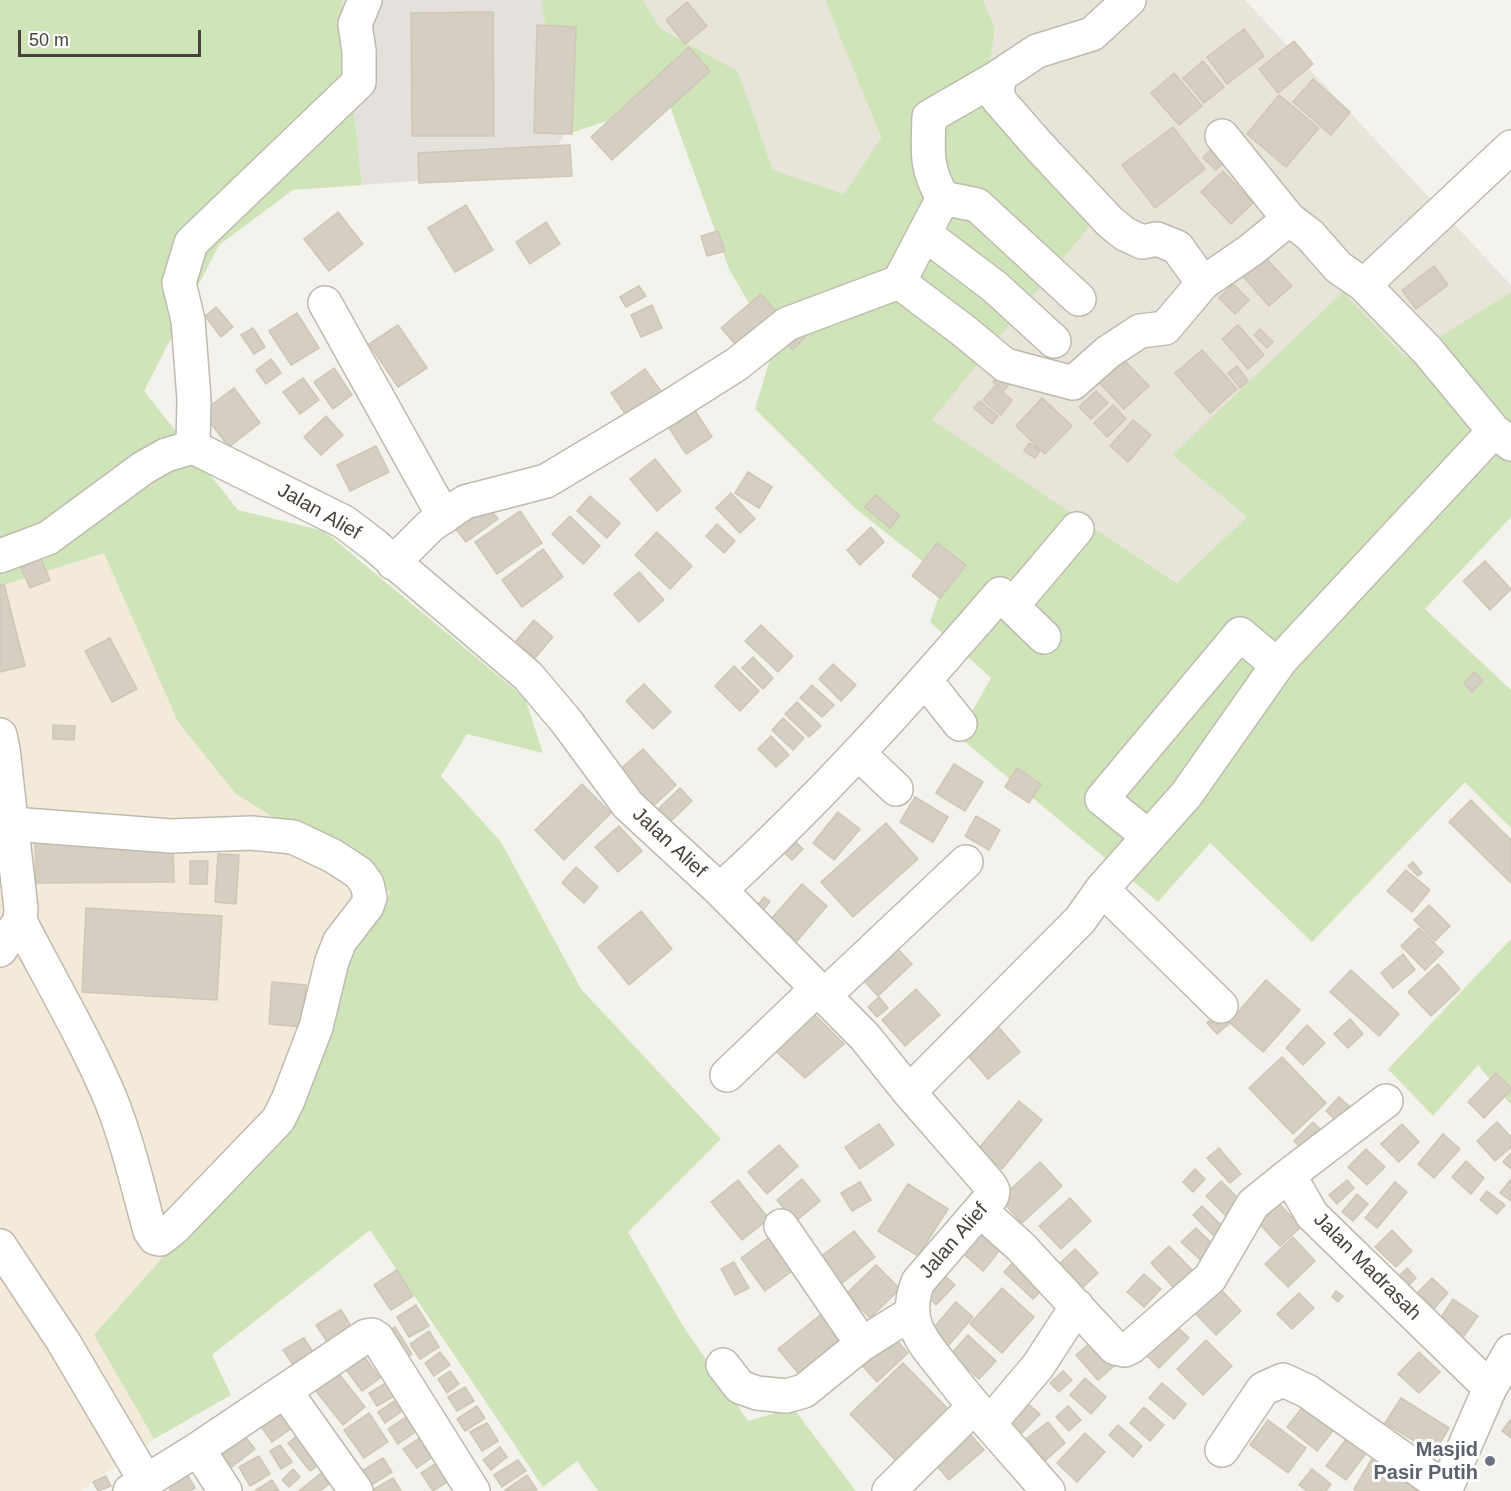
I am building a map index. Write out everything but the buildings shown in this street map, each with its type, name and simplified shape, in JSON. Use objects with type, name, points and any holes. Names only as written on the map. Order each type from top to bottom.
[{"type":"street","points":[[0,556],[48,538],[143,468],[166,454],[194,447],[194,399],[188,320],[179,283],[191,243],[359,82],[359,51],[355,24],[365,0]]},
{"type":"street","points":[[943,198],[932,178],[928,157],[929,117],[998,77],[1037,51],[1092,34],[1129,0]]},
{"type":"street","points":[[998,77],[999,99],[1038,146],[1110,222],[1125,234],[1142,242],[1157,239],[1177,248],[1203,283]]},
{"type":"street","points":[[909,1092],[1080,920],[1102,890],[1186,795],[1277,665],[1503,438],[1427,350],[1364,285],[1338,267],[1310,235],[1289,219],[1222,135]]},
{"type":"street","points":[[1364,285],[1511,147]]},
{"type":"street","points":[[393,562],[430,526],[465,502],[546,481],[737,364],[787,324],[899,282],[943,198]]},
{"type":"street","points":[[943,198],[977,204],[1079,299]]},
{"type":"street","points":[[899,282],[1005,365],[1073,383],[1108,352],[1140,331],[1165,328],[1203,283],[1289,219]]},
{"type":"street","points":[[925,234],[994,287],[1054,340]]},
{"type":"street","points":[[325,303],[444,517]]},
{"type":"street","name":"Jalan Alief","points":[[194,447],[344,522],[528,676],[566,722],[628,805],[720,890],[865,1037],[909,1092],[990,1185],[993,1191],[992,1196],[981,1211],[918,1282],[912,1296],[915,1325],[923,1341],[981,1415],[1048,1491]]},
{"type":"street","points":[[1012,606],[1077,529]]},
{"type":"street","points":[[720,890],[858,753],[1000,594],[1044,636]]},
{"type":"street","points":[[1149,837],[1102,799],[1240,634],[1277,665]]},
{"type":"street","points":[[925,680],[960,724]]},
{"type":"street","points":[[2,742],[20,892],[20,921],[110,1098],[127,1144],[150,1231],[155,1238],[160,1239],[174,1228],[278,1120],[316,1027],[332,961],[340,941],[367,906],[369,897],[367,884],[359,873],[333,856],[292,837],[251,833],[171,836],[11,815]]},
{"type":"street","points":[[858,753],[896,789]]},
{"type":"street","points":[[727,1076],[966,862]]},
{"type":"street","points":[[1102,890],[1221,1006]]},
{"type":"street","points":[[0,950],[20,921]]},
{"type":"street","points":[[981,1211],[1020,1246],[1115,1348],[1125,1350],[1210,1278],[1253,1204],[1386,1101]]},
{"type":"street","name":"Jalan Madrasah","points":[[1289,1175],[1312,1215],[1490,1388]]},
{"type":"street","points":[[781,1226],[862,1344]]},
{"type":"street","points":[[0,1246],[63,1341],[137,1485],[198,1449],[366,1336],[372,1335],[378,1338],[473,1491]]},
{"type":"street","points":[[889,1491],[1038,1366],[1077,1306]]},
{"type":"street","points":[[723,1365],[740,1387],[757,1393],[786,1396],[804,1391],[862,1344],[913,1312]]},
{"type":"street","points":[[1222,1450],[1263,1389],[1283,1380],[1307,1391],[1445,1490],[1490,1388],[1511,1351]]},
{"type":"street","points":[[285,1391],[356,1491]]},
{"type":"street","points":[[198,1449],[225,1491]]},
{"type":"shaded area","points":[[342,0],[541,0],[564,135],[542,171],[362,185]]},
{"type":"shaded area","points":[[643,0],[825,0],[881,139],[844,194],[773,170],[738,71],[661,29]]},
{"type":"shaded area","points":[[983,0],[1245,0],[1511,285],[1511,292],[1406,358],[1343,293],[1172,455],[1247,517],[1178,583],[931,420],[1097,217],[985,102],[995,28]]},
{"type":"shaded area","points":[[104,553],[178,722],[235,793],[391,892],[326,973],[283,1121],[94,1335],[154,1439],[81,1491],[0,1491],[0,586]]},
{"type":"green space","points":[[0,0],[342,0],[362,185],[293,190],[219,245],[144,391],[238,510],[324,531],[525,698],[543,753],[467,734],[441,776],[501,842],[581,989],[721,1139],[628,1232],[683,1326],[748,1421],[793,1408],[856,1491],[598,1491],[577,1461],[543,1487],[370,1230],[212,1355],[231,1395],[154,1439],[94,1335],[283,1121],[326,973],[391,892],[235,793],[178,722],[104,553],[0,586]]},
{"type":"green space","points":[[541,0],[643,0],[661,29],[738,71],[773,170],[844,194],[881,138],[825,0],[983,0],[995,28],[985,102],[1097,217],[932,420],[1177,583],[1247,517],[1172,455],[1343,292],[1406,358],[1511,292],[1511,517],[1425,609],[1511,690],[1511,828],[1465,782],[1312,942],[1210,843],[1158,902],[958,736],[991,678],[930,622],[945,579],[857,510],[755,409],[774,346],[729,269],[668,101],[564,135]]},
{"type":"green space","points":[[1511,939],[1511,1105],[1478,1065],[1433,1116],[1388,1069]]},
{"type":"place","name":"Masjid Pasir Putih","points":[[1490,1461]]}]
